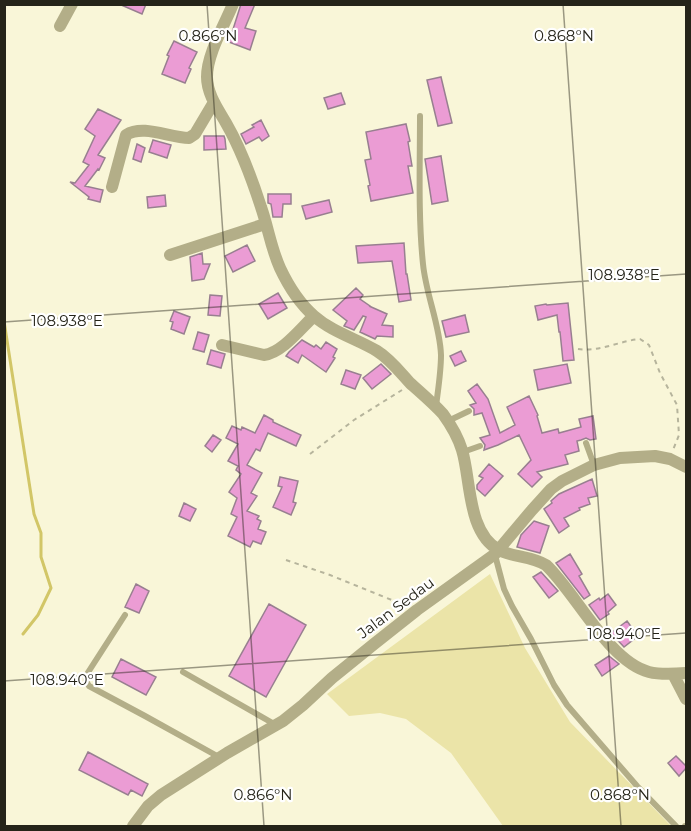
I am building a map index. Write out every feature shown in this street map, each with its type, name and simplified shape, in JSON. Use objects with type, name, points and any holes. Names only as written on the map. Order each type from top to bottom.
[{"type":"street","points":[[60,26],[72,4]]},
{"type":"street","points":[[233,4],[209,60],[208,85],[239,151],[261,206],[280,269],[292,290],[314,316],[381,354],[436,406],[448,421],[463,452],[469,488],[480,528],[497,552],[546,565],[616,651],[634,665],[650,672],[687,673]]},
{"type":"street","points":[[112,187],[128,133],[146,132],[189,138],[195,134],[214,102]]},
{"type":"street","points":[[170,255],[265,224]]},
{"type":"street","points":[[222,345],[264,355],[270,354],[279,349],[314,316]]},
{"type":"street","name":"Jalan Sedau","points":[[133,826],[148,806],[160,795],[277,725],[417,610],[497,552],[551,489],[562,481],[594,465],[637,456],[670,459],[687,468]]},
{"type":"street","points":[[673,674],[687,699]]},
{"type":"lane","points":[[420,116],[422,259],[441,355],[436,406]]},
{"type":"lane","points":[[448,421],[469,411]]},
{"type":"lane","points":[[586,443],[594,465]]},
{"type":"lane","points":[[463,452],[480,446]]},
{"type":"lane","points":[[497,552],[504,590],[567,705],[637,786],[676,826]]},
{"type":"lane","points":[[125,615],[87,674],[86,681],[89,686],[220,758]]},
{"type":"lane","points":[[183,672],[277,725]]},
{"type":"path","points":[[578,349],[605,348],[640,339],[649,345],[660,373],[677,405],[679,435],[670,459]]},
{"type":"path","points":[[310,454],[354,420],[412,384]]},
{"type":"path","points":[[286,560],[417,610]]},
{"type":"shaded area","points":[[490,574],[525,648],[570,722],[671,826],[503,826],[451,753],[406,719],[380,713],[349,716],[327,694]]},
{"type":"building","points":[[119,4],[146,4],[142,14]]},
{"type":"building","points":[[241,4],[255,4],[245,28],[256,31],[250,50],[229,42]]},
{"type":"building","points":[[174,41],[197,52],[185,83],[162,74]]},
{"type":"building","points":[[441,77],[452,123],[438,126],[427,80]]},
{"type":"building","points":[[341,93],[345,104],[328,109],[324,98]]},
{"type":"building","points":[[98,109],[121,120],[98,155],[105,158],[99,170],[85,186],[103,190],[100,202],[88,199],[89,197],[70,182],[75,183],[89,165],[83,162],[95,136],[85,129]]},
{"type":"building","points":[[261,120],[269,136],[262,141],[259,137],[246,144],[241,134]]},
{"type":"building","points":[[406,124],[410,141],[408,142],[412,166],[408,166],[413,193],[371,201],[365,160],[371,159],[366,132]]},
{"type":"building","points":[[204,136],[224,136],[226,149],[204,150]]},
{"type":"building","points":[[153,140],[171,145],[167,158],[149,152]]},
{"type":"building","points":[[137,144],[145,148],[141,162],[133,159]]},
{"type":"building","points":[[441,156],[448,201],[432,204],[425,159]]},
{"type":"building","points":[[268,194],[291,194],[291,204],[283,204],[282,217],[273,217],[271,204],[268,203]]},
{"type":"building","points":[[165,195],[166,206],[148,208],[147,197]]},
{"type":"building","points":[[329,200],[332,212],[306,219],[302,206]]},
{"type":"building","points":[[404,243],[411,300],[399,302],[392,261],[358,263],[356,246]]},
{"type":"building","points":[[247,245],[255,261],[233,272],[225,256]]},
{"type":"building","points":[[202,253],[203,264],[210,264],[204,279],[192,281],[190,257]]},
{"type":"building","points":[[356,288],[363,295],[360,299],[387,314],[382,325],[393,326],[393,337],[377,336],[375,339],[360,332],[366,317],[363,316],[354,330],[344,326],[347,321],[333,310]]},
{"type":"building","points":[[278,293],[287,308],[268,319],[259,304]]},
{"type":"building","points":[[210,295],[222,296],[220,316],[208,315]]},
{"type":"building","points":[[568,303],[574,360],[563,361],[557,315],[538,320],[535,306]]},
{"type":"building","points":[[174,311],[190,317],[184,334],[171,329],[173,322],[170,321]]},
{"type":"building","points":[[465,315],[469,332],[446,337],[442,321]]},
{"type":"building","points":[[198,332],[209,335],[204,352],[193,349]]},
{"type":"building","points":[[302,340],[321,349],[326,342],[337,349],[333,357],[335,358],[326,372],[302,355],[298,363],[286,356]]},
{"type":"building","points":[[211,350],[225,354],[221,368],[207,364]]},
{"type":"building","points":[[461,351],[466,361],[455,366],[450,356]]},
{"type":"building","points":[[381,364],[391,374],[372,389],[363,378]]},
{"type":"building","points":[[567,364],[571,383],[538,390],[534,370]]},
{"type":"building","points":[[346,370],[361,375],[355,389],[341,384]]},
{"type":"building","points":[[477,384],[488,399],[500,433],[515,425],[507,407],[529,396],[538,415],[542,433],[558,429],[559,433],[581,427],[579,419],[593,416],[596,439],[586,438],[577,441],[579,451],[565,455],[568,464],[537,472],[542,477],[532,487],[518,474],[531,460],[519,435],[484,450],[485,445],[480,438],[490,435],[482,413],[474,415],[474,409],[470,405],[476,403],[468,391]]},
{"type":"building","points":[[264,415],[273,422],[301,435],[296,446],[268,433],[260,451],[256,449],[247,465],[262,473],[251,493],[257,496],[247,511],[259,516],[257,519],[261,521],[258,529],[266,532],[261,544],[253,541],[250,547],[228,536],[237,517],[231,514],[237,498],[229,492],[241,474],[236,470],[238,466],[228,461],[238,444],[226,438],[232,426],[241,430],[242,427],[255,433]]},
{"type":"building","points":[[213,435],[221,440],[212,452],[205,446]]},
{"type":"building","points":[[489,464],[503,476],[485,496],[477,489],[477,485],[483,478],[479,476]]},
{"type":"building","points":[[280,477],[298,481],[293,502],[296,503],[291,515],[273,507],[282,487],[278,486]]},
{"type":"building","points":[[592,479],[597,496],[588,498],[590,504],[564,518],[569,526],[559,533],[544,509],[559,494]]},
{"type":"building","points":[[184,503],[196,509],[190,521],[179,516]]},
{"type":"building","points":[[534,521],[549,526],[540,553],[517,547],[521,535]]},
{"type":"building","points":[[570,554],[582,574],[579,576],[590,595],[584,599],[556,563]]},
{"type":"building","points":[[541,572],[558,591],[549,598],[533,577]]},
{"type":"building","points":[[136,584],[149,591],[139,613],[125,607]]},
{"type":"building","points":[[608,594],[616,605],[600,620],[589,605]]},
{"type":"building","points":[[269,604],[306,625],[266,697],[229,676]]},
{"type":"building","points":[[627,621],[638,636],[624,647],[611,633]]},
{"type":"building","points":[[609,656],[619,664],[602,676],[595,665]]},
{"type":"building","points":[[121,659],[156,677],[146,695],[112,677]]},
{"type":"building","points":[[88,752],[148,784],[142,796],[131,790],[128,795],[79,770]]},
{"type":"building","points":[[676,756],[687,767],[679,776],[668,763]]},
{"type":"waterway","points":[[4,321],[34,514],[41,533],[41,557],[51,588],[38,615],[23,634]]}]
